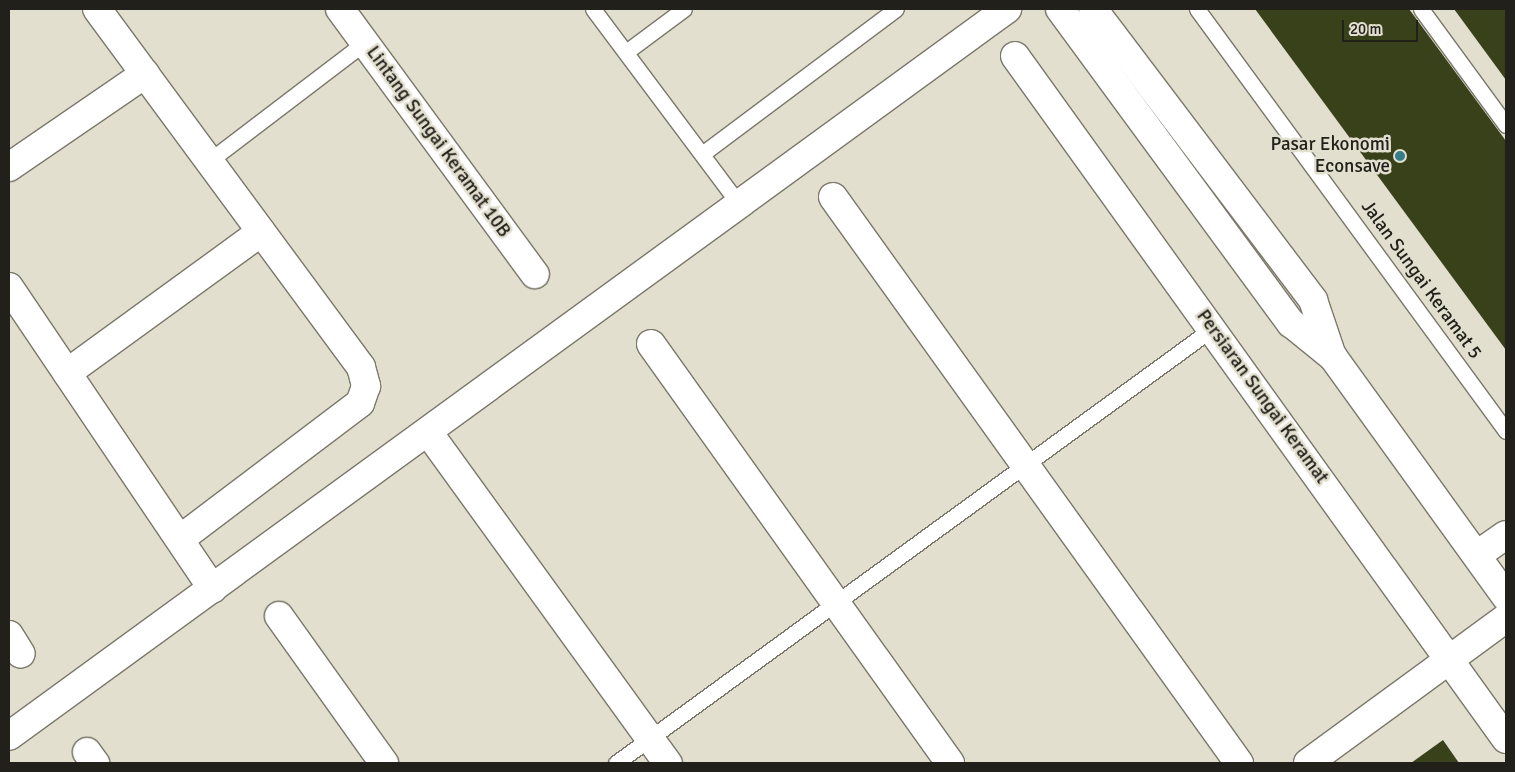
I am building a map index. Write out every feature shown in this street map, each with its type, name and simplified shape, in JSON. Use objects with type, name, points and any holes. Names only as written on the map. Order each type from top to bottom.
[{"type":"street","points":[[97,9],[361,367],[366,386],[360,403],[180,539]]},
{"type":"street","name":"Lintang Sungai Keramat 10B","points":[[340,9],[535,274]]},
{"type":"street","points":[[9,736],[1007,9]]},
{"type":"street","points":[[1060,9],[1291,323],[1333,357],[1506,597]]},
{"type":"street","points":[[1093,9],[1313,300],[1333,357]]},
{"type":"street","name":"Persiaran Sungai Keramat","points":[[1014,56],[1213,328],[1506,738]]},
{"type":"street","points":[[9,167],[145,74]]},
{"type":"street","points":[[833,197],[1239,763]]},
{"type":"street","points":[[67,373],[261,232]]},
{"type":"street","points":[[9,287],[213,589]]},
{"type":"street","points":[[651,344],[950,763]]},
{"type":"street","points":[[428,432],[668,763]]},
{"type":"street","points":[[1476,555],[1506,535]]},
{"type":"street","points":[[279,616],[384,763]]},
{"type":"street","points":[[1308,763],[1506,618]]},
{"type":"lane","points":[[593,9],[739,204]]},
{"type":"lane","points":[[626,52],[684,9]]},
{"type":"lane","points":[[702,154],[896,9]]},
{"type":"lane","points":[[1421,9],[1506,124]]},
{"type":"lane","name":"Jalan Sungai Keramat 5","points":[[1204,11],[1506,431]]},
{"type":"lane","points":[[209,161],[365,42]]},
{"type":"lane","points":[[616,763],[1213,328]]},
{"type":"building","points":[[1255,9],[1409,9],[1506,141],[1506,350]]},
{"type":"building","points":[[1454,9],[1506,9],[1506,80]]},
{"type":"building","points":[[1443,740],[1459,763],[1411,763]]},
{"type":"place","name":"Pasar Ekonomi Econsave","points":[[1400,156]]}]
